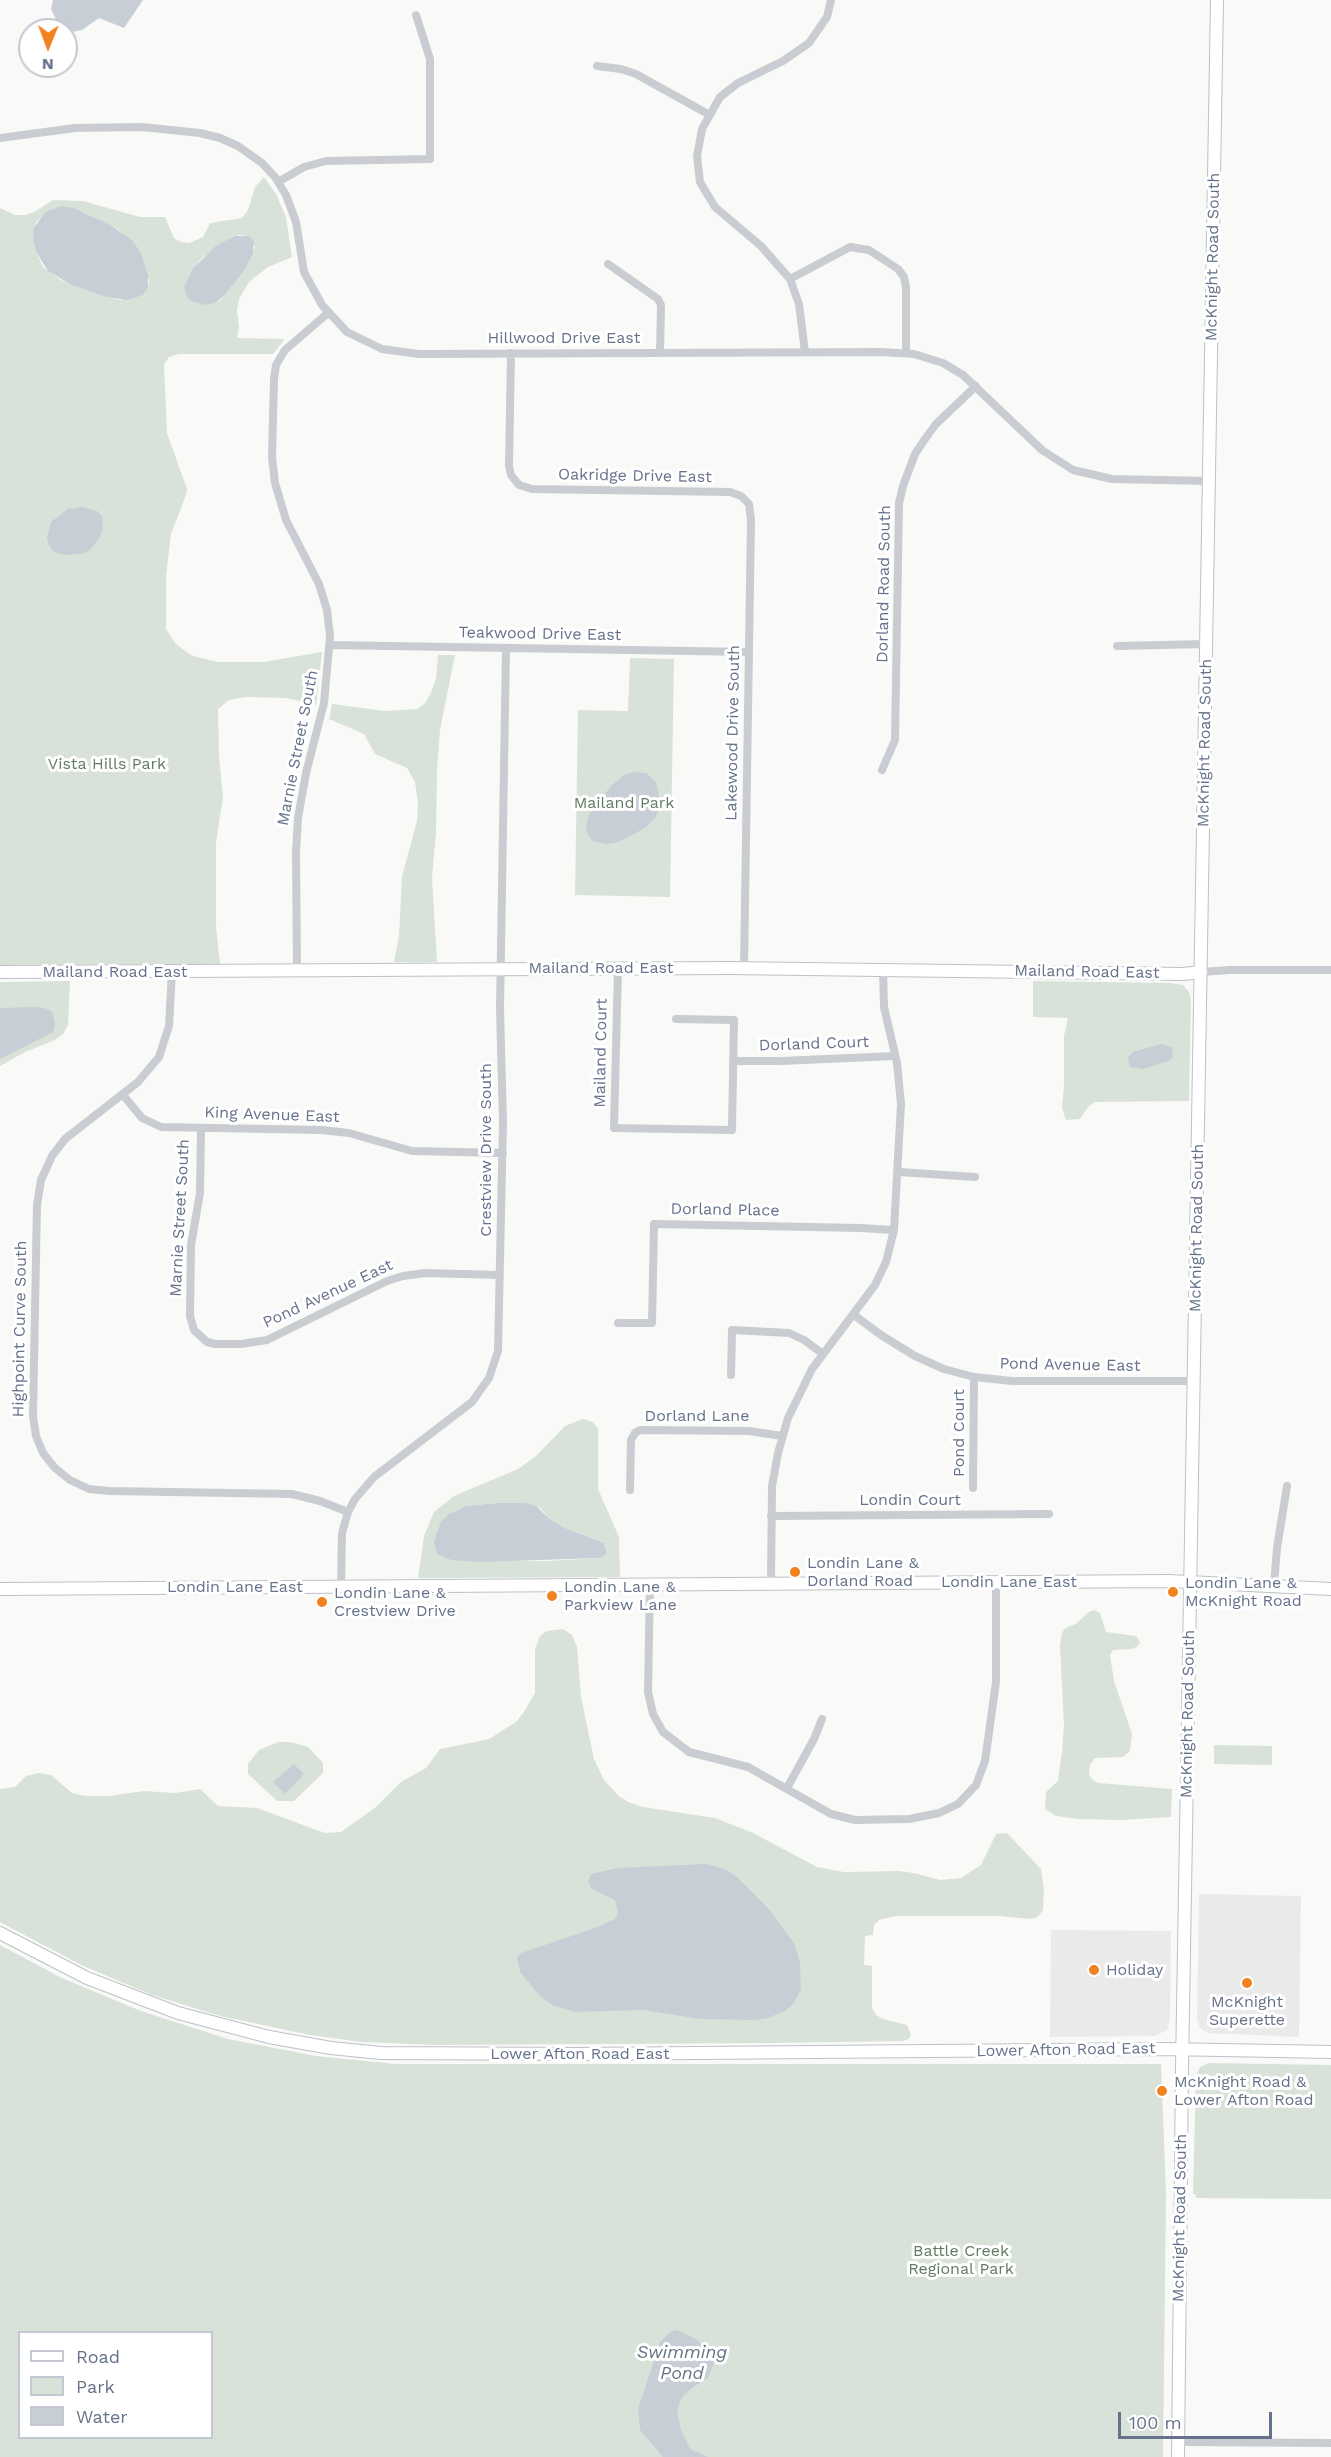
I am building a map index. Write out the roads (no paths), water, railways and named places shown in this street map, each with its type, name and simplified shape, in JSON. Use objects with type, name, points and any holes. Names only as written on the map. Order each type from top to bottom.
[{"type":"street","points":[[805,352],[799,304],[790,279],[775,260],[730,222],[706,195],[700,182],[697,156],[702,129],[708,114],[720,97],[728,90],[783,61],[809,43],[827,17],[831,0]]},
{"type":"street","name":"McKnight Road South","points":[[1178,2457],[1182,2049],[1217,0]]},
{"type":"street","points":[[278,182],[304,167],[326,160],[430,159],[430,59],[416,15]]},
{"type":"street","points":[[597,66],[621,69],[636,74],[708,114]]},
{"type":"street","name":"Hillwood Drive East","points":[[0,138],[92,127],[142,127],[210,135],[238,146],[262,163],[278,182],[294,214],[302,263],[308,281],[328,313],[354,336],[375,347],[396,352],[906,352],[947,365],[976,386],[1042,450],[1073,470],[1108,479],[1209,481]]},
{"type":"street","points":[[790,279],[850,247],[869,249],[898,269],[904,278],[906,352]]},
{"type":"street","points":[[608,264],[658,299],[661,305],[660,353]]},
{"type":"street","name":"Marnie Street South","points":[[297,971],[298,818],[304,783],[324,704],[330,645],[328,618],[322,592],[312,566],[282,510],[274,483],[272,457],[274,379],[276,365],[285,350],[328,313]]},
{"type":"street","name":"Oakridge Drive East","points":[[511,353],[509,466],[513,479],[522,487],[730,492],[746,499]]},
{"type":"street","name":"Dorland Road South","points":[[882,770],[895,740],[899,510],[903,486],[915,454],[925,439],[936,424],[976,386]]},
{"type":"street","name":"Lakewood Drive South","points":[[744,968],[751,517],[746,499]]},
{"type":"street","points":[[1117,646],[1206,644]]},
{"type":"street","name":"Teakwood Drive East","points":[[330,645],[749,652]]},
{"type":"street","name":"Crestview Drive South","points":[[341,1586],[342,1540],[348,1512],[359,1494],[374,1477],[461,1411],[484,1387],[494,1367],[498,1351],[503,1153],[501,969],[506,648]]},
{"type":"street","name":"Mailand Road East","points":[[0,972],[744,968],[1183,974],[1201,972]]},
{"type":"street","name":"Mailand Court","points":[[618,969],[614,1128],[732,1130]]},
{"type":"street","points":[[771,1583],[774,1471],[782,1436],[797,1395],[823,1354],[867,1298],[882,1270],[894,1230],[901,1104],[895,1056],[885,1013],[883,969]]},
{"type":"street","points":[[1201,972],[1331,970]]},
{"type":"street","name":"Highpoint Curve South","points":[[172,971],[170,1026],[162,1051],[148,1071],[123,1095],[76,1129],[60,1144],[45,1167],[38,1190],[33,1416],[35,1431],[41,1449],[59,1472],[89,1489],[292,1494],[320,1501],[348,1512]]},
{"type":"street","name":"Dorland Court","points":[[676,1019],[734,1020],[732,1130]]},
{"type":"street","name":"Dorland Court","points":[[733,1061],[895,1056]]},
{"type":"street","name":"King Avenue East","points":[[123,1095],[138,1115],[153,1124],[166,1127],[321,1130],[349,1133],[412,1151],[503,1153]]},
{"type":"street","name":"Marnie Street South","points":[[201,1128],[200,1193],[191,1251],[190,1318],[194,1329],[205,1341]]},
{"type":"street","points":[[899,1172],[975,1177]]},
{"type":"street","name":"Dorland Place","points":[[618,1323],[652,1323],[654,1224],[894,1230]]},
{"type":"street","name":"Pond Avenue East","points":[[205,1341],[214,1344],[236,1344],[267,1340],[387,1281],[403,1276],[425,1273],[500,1275]]},
{"type":"street","name":"Pond Avenue East","points":[[854,1315],[915,1356],[944,1369],[974,1377],[1020,1381],[1194,1381]]},
{"type":"street","points":[[731,1375],[732,1330],[793,1334],[823,1354]]},
{"type":"street","name":"Pond Court","points":[[973,1488],[974,1377]]},
{"type":"street","name":"Dorland Lane","points":[[630,1490],[631,1440],[640,1430],[749,1431],[782,1436]]},
{"type":"street","points":[[1274,1585],[1277,1548],[1287,1486]]},
{"type":"street","name":"Londin Court","points":[[771,1516],[1048,1514]]},
{"type":"street","name":"Londin Lane East","points":[[0,1589],[1191,1581],[1331,1589]]},
{"type":"street","points":[[650,1584],[648,1692],[653,1714],[661,1730],[689,1752],[748,1767],[831,1814],[855,1820],[904,1819],[930,1815],[950,1808],[963,1799],[978,1781],[986,1757],[997,1677],[996,1582]]},
{"type":"street","points":[[787,1788],[814,1739],[822,1719]]},
{"type":"street","name":"Lower Afton Road East","points":[[0,1933],[87,1978],[178,2013],[269,2037],[361,2051],[463,2055],[1182,2049],[1331,2052]]},
{"type":"street","points":[[1178,2442],[1331,2443]]},
{"type":"water","points":[[53,0],[143,0],[124,28],[99,18],[78,31],[78,18],[55,18],[51,9]]},
{"type":"water","points":[[61,206],[74,208],[110,225],[132,240],[141,253],[148,275],[148,288],[143,295],[127,300],[106,297],[70,284],[48,271],[36,252],[33,240],[34,228],[44,213]]},
{"type":"water","points":[[235,236],[249,236],[254,241],[253,253],[244,271],[224,296],[215,303],[203,305],[188,299],[184,287],[193,268],[217,245]]},
{"type":"water","points":[[82,507],[97,511],[102,516],[103,528],[99,539],[90,550],[81,554],[65,555],[54,552],[47,538],[51,522],[68,509]]},
{"type":"water","points":[[633,772],[646,773],[656,782],[660,801],[656,817],[645,828],[619,842],[606,844],[592,841],[586,831],[590,813],[611,786],[624,775]]},
{"type":"water","points":[[0,1008],[48,1009],[53,1013],[55,1025],[53,1032],[0,1059]]},
{"type":"water","points":[[1161,1044],[1172,1047],[1171,1060],[1143,1069],[1130,1067],[1128,1057],[1133,1052]]},
{"type":"water","points":[[526,1503],[536,1506],[550,1519],[565,1528],[604,1543],[607,1554],[600,1558],[479,1562],[451,1560],[437,1554],[434,1543],[436,1534],[441,1522],[449,1514],[466,1506]]},
{"type":"water","points":[[294,1764],[304,1774],[285,1794],[273,1782]]},
{"type":"water","points":[[705,1864],[725,1869],[737,1877],[768,1908],[794,1943],[800,1962],[801,1989],[794,2003],[785,2011],[756,2020],[701,2019],[642,2010],[575,2012],[552,2005],[540,1996],[520,1972],[517,1958],[521,1953],[615,1919],[618,1913],[615,1900],[592,1889],[588,1882],[591,1874],[617,1868]]},
{"type":"water","name":"Swimming Pond","points":[[676,2330],[696,2339],[715,2360],[708,2378],[682,2397],[677,2410],[681,2430],[690,2449],[708,2457],[663,2457],[640,2430],[638,2409],[660,2342],[670,2332]]},
{"type":"place","name":"Londin Lane & Dorland Road","points":[[795,1572]]},
{"type":"place","name":"Londin Lane & McKnight Road","points":[[1173,1592]]},
{"type":"place","name":"Londin Lane & Parkview Lane","points":[[552,1596]]},
{"type":"place","name":"Londin Lane & Crestview Drive","points":[[322,1602]]},
{"type":"place","name":"Holiday","points":[[1094,1970]]},
{"type":"place","name":"McKnight Superette","points":[[1247,1983]]},
{"type":"place","name":"McKnight Road & Lower Afton Road","points":[[1162,2091]]},
{"type":"park label","name":"Vista Hills Park","points":[[107,764]]},
{"type":"park label","name":"Mailand Park","points":[[624,803]]},
{"type":"park label","name":"Battle Creek Regional Park","points":[[961,2260]]}]
